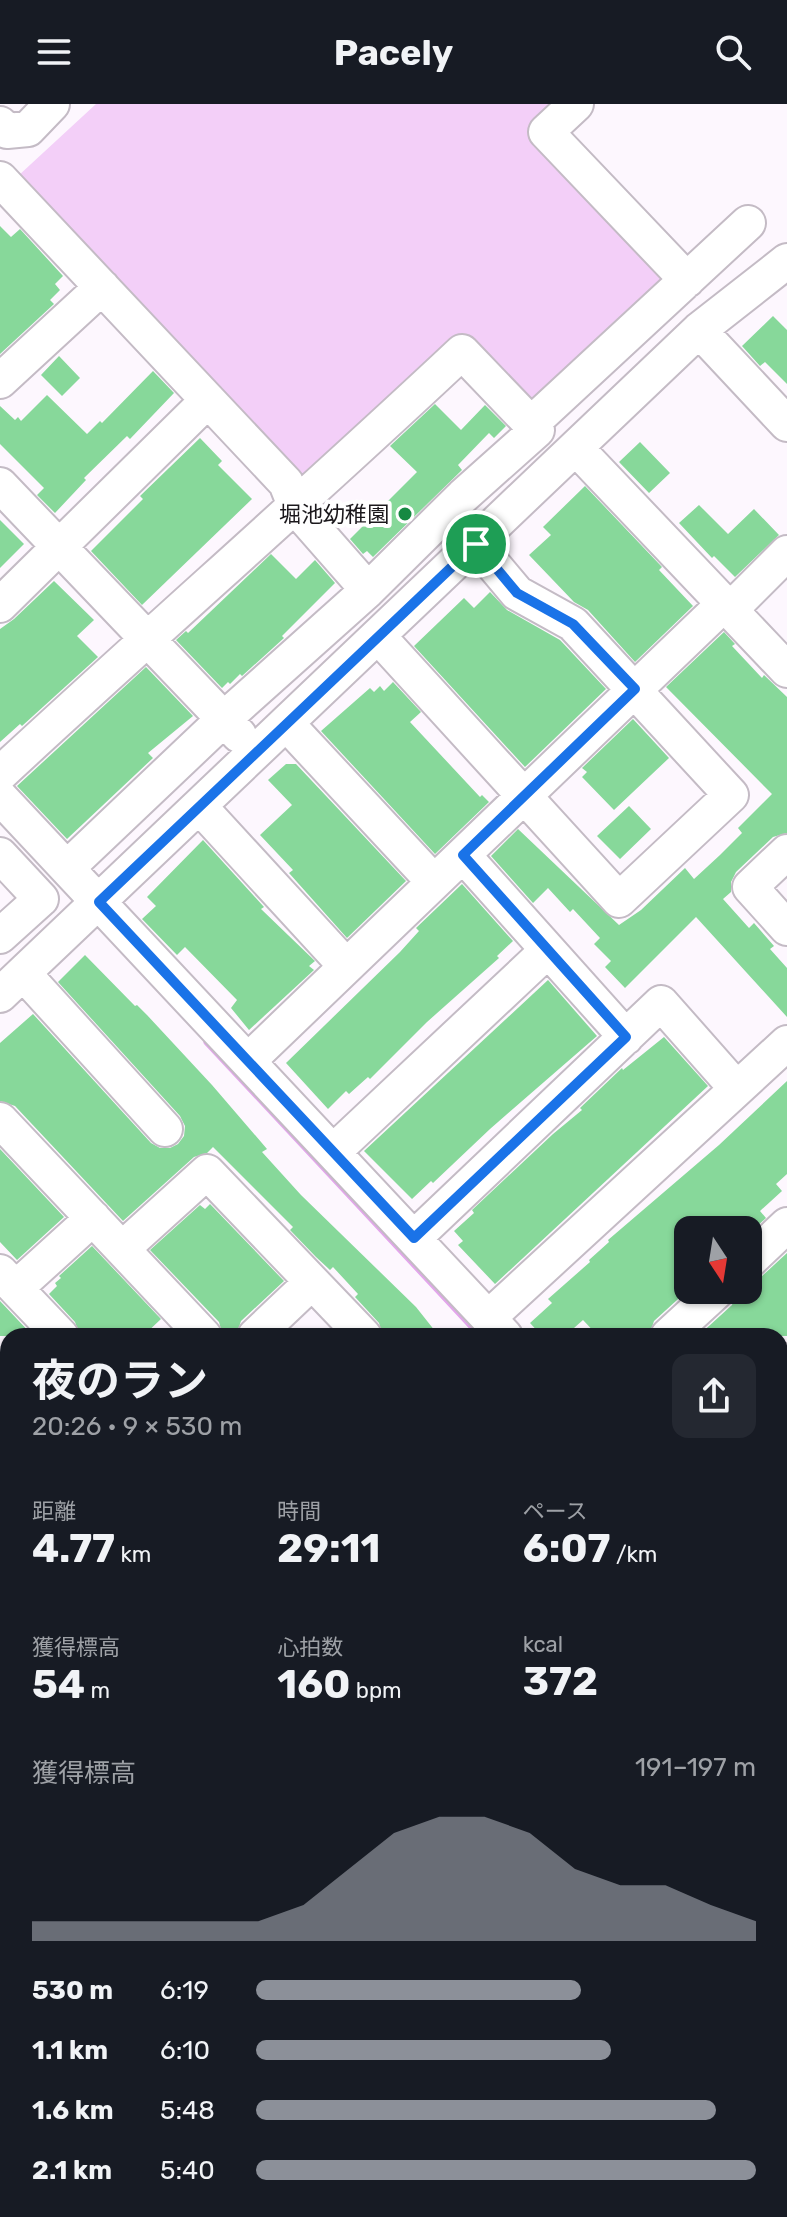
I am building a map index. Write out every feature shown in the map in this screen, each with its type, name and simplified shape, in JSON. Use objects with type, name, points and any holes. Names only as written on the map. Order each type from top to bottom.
[{"type":"street","points":[[0,124],[7,131],[28,129],[52,104]]},
{"type":"street","points":[[576,104],[546,132],[687,280]]},
{"type":"street","points":[[6,198],[102,287],[286,483],[296,508],[368,590]]},
{"type":"street","points":[[531,424],[748,223]]},
{"type":"street","points":[[165,1129],[11,984],[699,330],[787,261]]},
{"type":"street","points":[[0,381],[102,287]]},
{"type":"street","points":[[699,330],[787,424]]},
{"type":"street","points":[[0,774],[147,637],[296,508],[462,352],[537,430],[67,868]]},
{"type":"street","points":[[0,605],[208,400]]},
{"type":"street","points":[[576,448],[787,670]]},
{"type":"street","points":[[0,485],[255,753]]},
{"type":"street","points":[[378,636],[619,900],[731,795],[573,624],[517,593],[463,496]]},
{"type":"street","points":[[248,1061],[635,689],[787,553]]},
{"type":"street","points":[[286,723],[434,882]]},
{"type":"street","points":[[0,797],[497,1327],[787,1043]]},
{"type":"street","points":[[199,806],[346,966]]},
{"type":"street","points":[[787,852],[750,887],[787,928]]},
{"type":"street","points":[[0,855],[41,899],[0,936]]},
{"type":"street","points":[[463,855],[626,1037]]},
{"type":"street","points":[[333,1152],[548,950]]},
{"type":"street","points":[[414,1238],[661,1003],[737,1089]]},
{"type":"street","points":[[0,1120],[196,1328]]},
{"type":"street","points":[[122,1249],[207,1172],[356,1328]]},
{"type":"street","points":[[53,1328],[8,1280],[93,1218]]},
{"type":"street","points":[[762,1249],[787,1225]]},
{"type":"street","points":[[263,1328],[312,1282]]},
{"type":"street","points":[[677,1328],[703,1304]]},
{"type":"shaded area","points":[[96,104],[569,104],[537,135],[671,272],[536,407],[462,341],[306,478],[18,176]]},
{"type":"building","points":[[0,226],[11,237],[20,229],[63,276],[55,284],[60,290],[50,300],[54,304],[0,354]]},
{"type":"building","points":[[773,316],[787,330],[787,384],[765,362],[760,366],[742,346]]},
{"type":"building","points":[[59,356],[80,378],[62,396],[41,375]]},
{"type":"building","points":[[153,371],[174,393],[130,439],[127,436],[84,478],[86,480],[55,513],[37,495],[44,488],[0,444],[0,406],[15,420],[18,417],[21,421],[47,395],[87,434],[100,421],[102,423]]},
{"type":"building","points":[[435,404],[461,430],[485,405],[506,426],[494,438],[489,433],[458,465],[462,470],[373,557],[367,551],[363,554],[350,539],[417,472],[390,446]]},
{"type":"building","points":[[200,438],[222,461],[218,465],[252,499],[142,605],[91,551],[143,499],[140,496]]},
{"type":"building","points":[[640,442],[670,473],[649,493],[619,462]]},
{"type":"building","points":[[585,486],[662,567],[659,570],[693,606],[635,662],[588,610],[574,602],[529,555],[551,535],[543,527]]},
{"type":"building","points":[[699,505],[728,534],[754,509],[779,535],[735,577],[679,523]]},
{"type":"building","points":[[0,520],[24,544],[0,568]]},
{"type":"building","points":[[271,554],[296,579],[315,560],[335,583],[282,636],[284,638],[242,676],[240,674],[222,688],[176,640],[186,631],[188,633]]},
{"type":"building","points":[[54,581],[94,620],[77,636],[98,657],[0,742],[0,629]]},
{"type":"building","points":[[490,592],[507,610],[560,640],[606,689],[525,767],[414,646],[464,598],[474,608]]},
{"type":"building","points":[[724,632],[735,644],[732,646],[762,678],[764,675],[787,697],[787,833],[773,837],[736,872],[731,882],[731,892],[723,899],[749,928],[754,923],[774,946],[770,949],[787,968],[787,1017],[696,917],[625,988],[605,967],[611,961],[594,944],[600,938],[573,909],[570,912],[548,888],[533,903],[491,856],[518,829],[619,925],[641,910],[685,868],[694,879],[720,855],[742,833],[738,828],[772,794],[666,687]]},
{"type":"building","points":[[146,667],[193,716],[148,753],[153,758],[67,839],[17,786]]},
{"type":"building","points":[[393,682],[421,712],[410,722],[480,797],[482,795],[489,802],[435,854],[321,731],[370,688],[374,692],[380,686],[384,691]]},
{"type":"building","points":[[633,719],[669,758],[614,810],[582,777],[587,772],[582,768]]},
{"type":"building","points":[[286,764],[296,764],[406,881],[347,938],[289,873],[293,870],[260,835],[292,805],[268,780]]},
{"type":"building","points":[[629,806],[651,829],[620,859],[597,836]]},
{"type":"building","points":[[203,840],[264,907],[261,909],[315,961],[309,966],[314,970],[249,1030],[231,1008],[237,1000],[185,947],[177,955],[142,919],[156,906],[147,897]]},
{"type":"building","points":[[462,884],[513,941],[497,956],[499,958],[427,1022],[370,1079],[368,1077],[349,1094],[346,1091],[328,1109],[286,1063],[400,952],[419,931],[416,928]]},
{"type":"building","points":[[85,955],[147,1015],[212,1085],[267,1149],[262,1152],[301,1195],[416,1307],[433,1328],[381,1328],[355,1297],[358,1294],[333,1267],[330,1270],[316,1257],[290,1230],[293,1227],[213,1147],[207,1153],[194,1157],[123,1221],[15,1106],[0,1101],[0,1043],[33,1014],[151,1143],[160,1148],[170,1148],[184,1136],[185,1126],[180,1116],[58,982]]},
{"type":"building","points":[[548,980],[597,1036],[412,1199],[364,1151]]},
{"type":"building","points":[[664,1037],[708,1086],[495,1284],[458,1245],[463,1241],[454,1231],[474,1213],[472,1210],[582,1110],[580,1108],[622,1068]]},
{"type":"building","points":[[787,1081],[787,1174],[776,1184],[782,1191],[760,1211],[766,1218],[762,1222],[762,1216],[674,1216],[674,1303],[654,1321],[652,1328],[590,1328],[583,1320],[574,1328],[535,1328],[530,1323],[552,1303],[548,1299],[590,1262],[608,1240],[719,1145]]},
{"type":"building","points":[[0,1149],[64,1217],[17,1260],[0,1242]]},
{"type":"building","points":[[210,1204],[284,1281],[241,1321],[239,1328],[221,1328],[219,1322],[150,1250],[200,1205],[205,1209]]},
{"type":"building","points":[[92,1246],[161,1319],[151,1328],[77,1328],[49,1294],[57,1286],[55,1283],[61,1278],[59,1276]]},
{"type":"building","points":[[787,1253],[787,1328],[707,1328],[732,1305],[762,1304],[762,1276]]},
{"type":"building","points":[[0,1301],[25,1328],[0,1328]]},
{"type":"waterway","points":[[207,1042],[474,1328]]},
{"type":"place","name":"堀池幼稚園","points":[[405,514]]},
{"type":"route","points":[[476,544],[517,593],[573,624],[635,689],[463,855],[626,1037],[414,1238],[99,902],[476,544]]}]
